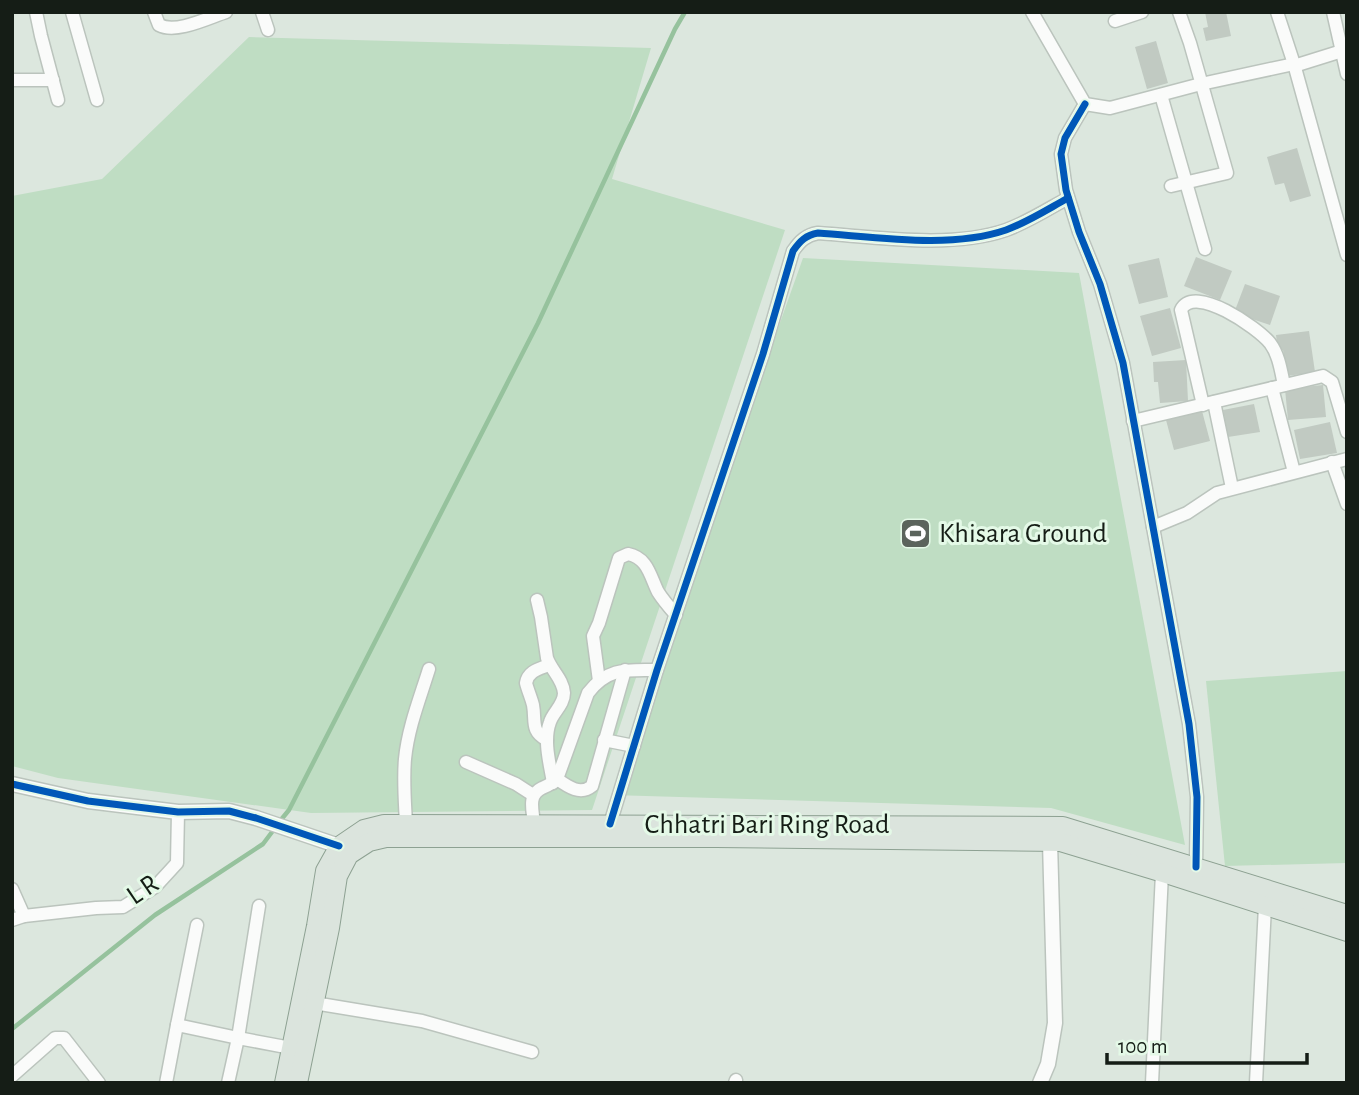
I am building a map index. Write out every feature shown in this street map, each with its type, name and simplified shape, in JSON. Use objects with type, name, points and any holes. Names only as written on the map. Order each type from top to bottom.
[{"type":"main road","name":"Chhatri Bari Ring Road","points":[[339,846],[364,829],[384,824],[1063,826],[1347,915]]},
{"type":"main road","name":"Chhatri Bari Ring Road","points":[[298,1083],[338,876],[349,856],[369,842],[386,838],[1060,842],[1347,932]]},
{"type":"main road","points":[[284,1083],[325,872],[339,846]]},
{"type":"street","points":[[36,12],[58,100]]},
{"type":"street","points":[[72,12],[97,100]]},
{"type":"street","points":[[154,12],[159,25],[168,29],[226,12]]},
{"type":"street","points":[[262,12],[268,30]]},
{"type":"street","points":[[1032,12],[1085,103],[1110,108],[1201,84],[1294,65],[1342,51]]},
{"type":"street","points":[[1115,21],[1142,12]]},
{"type":"street","points":[[1171,186],[1227,173],[1179,12]]},
{"type":"street","points":[[1277,12],[1347,255]]},
{"type":"street","points":[[1333,12],[1347,72]]},
{"type":"street","points":[[12,80],[53,80]]},
{"type":"street","points":[[1161,95],[1205,248]]},
{"type":"street","points":[[1085,103],[1065,138],[1061,154],[1066,190],[1100,284],[1123,363],[1189,724],[1197,797],[1196,867]]},
{"type":"street","points":[[610,824],[657,670],[763,354],[793,251],[811,234],[818,233],[917,240],[985,235],[1006,230],[1068,198]]},
{"type":"street","points":[[1232,488],[1181,310],[1190,302],[1205,302],[1226,310],[1264,336],[1278,356],[1278,387],[1294,472]]},
{"type":"street","points":[[1133,421],[1318,376],[1326,377],[1332,382],[1347,432]]},
{"type":"street","points":[[1153,527],[1187,513],[1217,493],[1347,458]]},
{"type":"street","points":[[1332,462],[1347,504]]},
{"type":"street","points":[[599,681],[593,636],[619,558],[628,554],[643,561],[661,597],[676,615]]},
{"type":"street","points":[[537,600],[549,665],[560,679],[564,691],[561,705],[550,719],[547,740],[555,781]]},
{"type":"street","points":[[547,740],[539,736],[534,726],[527,678],[530,673],[549,665]]},
{"type":"street","points":[[405,824],[405,756],[429,669]]},
{"type":"street","points":[[555,781],[582,791],[589,789],[594,781],[625,670]]},
{"type":"street","points":[[534,824],[533,795],[555,781],[588,693],[599,681],[614,672],[657,670]]},
{"type":"street","points":[[604,740],[634,746]]},
{"type":"street","points":[[466,762],[516,784],[533,795]]},
{"type":"street","points":[[12,784],[88,801],[178,812],[229,811],[339,846]]},
{"type":"street","name":"L R","points":[[18,918],[123,907],[155,887],[177,863],[178,812]]},
{"type":"street","points":[[1040,1083],[1048,1064],[1055,1023],[1050,842]]},
{"type":"street","points":[[1152,1083],[1162,873]]},
{"type":"street","points":[[12,888],[18,918]]},
{"type":"street","points":[[229,1083],[259,906]]},
{"type":"street","points":[[1256,1083],[1265,906]]},
{"type":"street","points":[[166,1083],[197,925]]},
{"type":"street","points":[[314,1003],[422,1021],[532,1052]]},
{"type":"street","points":[[177,1025],[291,1048]]},
{"type":"street","points":[[12,1076],[59,1037],[64,1038],[99,1083]]},
{"type":"green space","points":[[249,37],[651,48],[612,179],[785,230],[592,810],[311,813],[58,778],[12,766],[12,196],[102,179]]},
{"type":"green space","name":"Khisara Ground","points":[[803,258],[1079,273],[1185,845],[1051,808],[612,795]]},
{"type":"green space","points":[[1347,671],[1347,863],[1225,866],[1206,681]]},
{"type":"building","points":[[1205,12],[1226,12],[1231,36],[1206,41],[1203,28],[1208,27]]},
{"type":"building","points":[[1156,41],[1168,83],[1147,89],[1135,47]]},
{"type":"building","points":[[1297,148],[1311,196],[1290,202],[1284,183],[1275,185],[1267,157]]},
{"type":"building","points":[[1196,257],[1232,271],[1220,300],[1184,286]]},
{"type":"building","points":[[1159,258],[1168,297],[1139,304],[1128,265]]},
{"type":"building","points":[[1245,284],[1280,296],[1270,325],[1234,313]]},
{"type":"building","points":[[1170,308],[1181,348],[1152,356],[1140,316]]},
{"type":"building","points":[[1309,331],[1315,372],[1287,376],[1283,350],[1278,351],[1276,335]]},
{"type":"building","points":[[1186,360],[1188,401],[1160,403],[1158,382],[1154,382],[1153,362]]},
{"type":"building","points":[[1323,385],[1326,417],[1288,420],[1285,389]]},
{"type":"building","points":[[1254,404],[1260,432],[1228,437],[1223,410]]},
{"type":"building","points":[[1202,411],[1210,441],[1174,450],[1166,420]]},
{"type":"building","points":[[1330,422],[1337,453],[1300,459],[1294,430]]},
{"type":"waterway","points":[[280,821],[289,810],[538,323],[685,12]]},
{"type":"waterway","points":[[12,1029],[155,915],[263,844],[275,828]]},
{"type":"cycle path","points":[[1085,104],[1065,138],[1061,154],[1066,190],[1100,284],[1123,363],[1189,724],[1197,797],[1196,867]]},
{"type":"cycle path","points":[[610,824],[657,670],[763,354],[793,251],[801,241],[818,233],[913,240],[985,236],[1022,223],[1068,198]]},
{"type":"cycle path","points":[[12,784],[88,801],[178,812],[229,811],[339,846]]},
{"type":"place","name":"Khisara Ground","points":[[916,534]]}]
